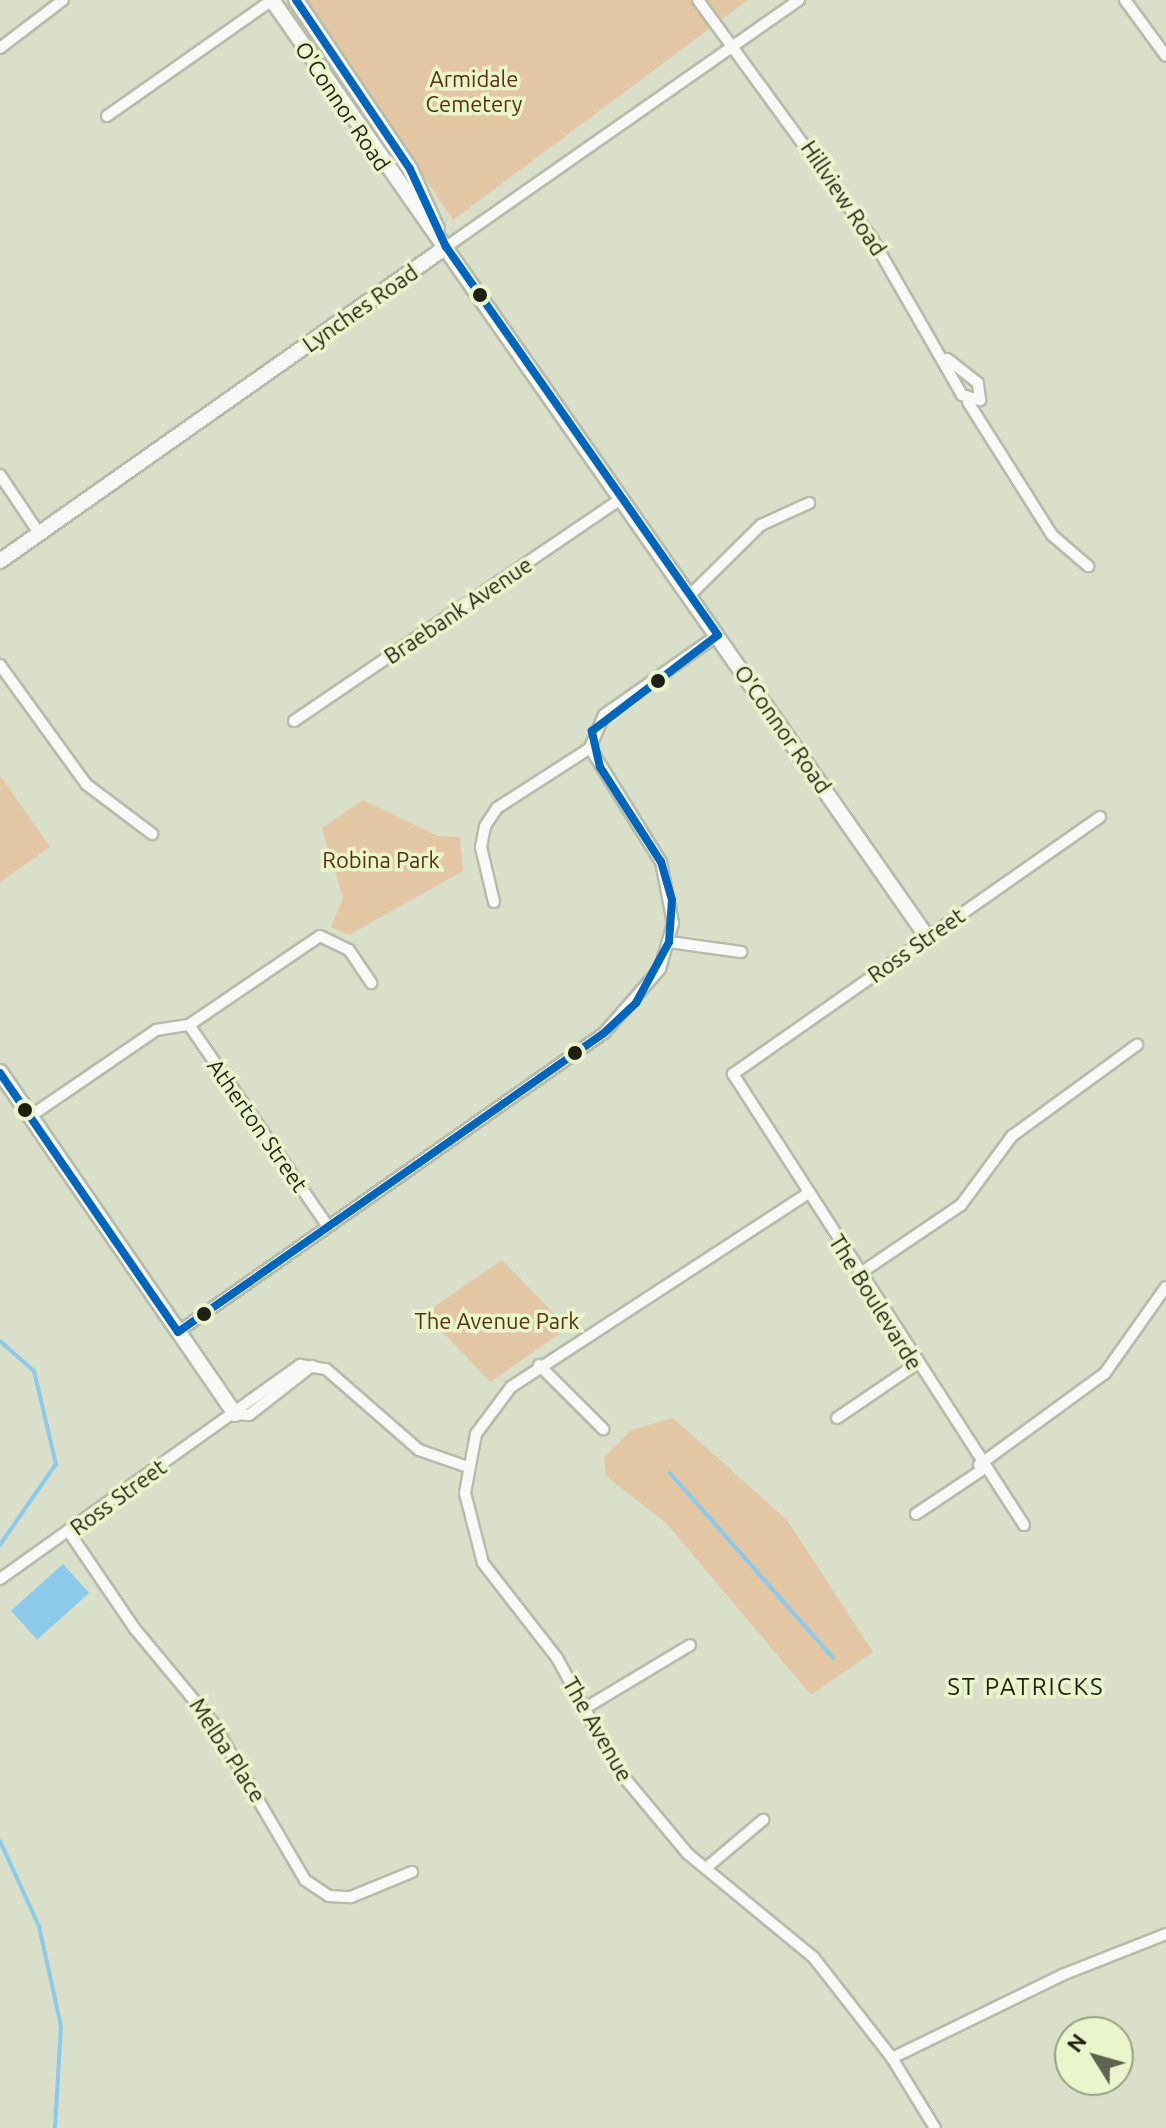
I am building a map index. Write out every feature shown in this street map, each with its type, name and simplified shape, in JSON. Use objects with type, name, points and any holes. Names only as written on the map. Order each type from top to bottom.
[{"type":"street","points":[[0,48],[63,0]]},
{"type":"street","points":[[107,116],[272,0]]},
{"type":"street","name":"O'Connor Road","points":[[272,0],[410,206],[446,247],[927,937]]},
{"type":"street","name":"O'Connor Road","points":[[296,0],[410,169],[446,247]]},
{"type":"street","name":"Hillview Road","points":[[698,0],[766,85],[947,359],[968,402],[1052,535],[1088,566]]},
{"type":"street","name":"Lynches Road","points":[[0,561],[799,0]]},
{"type":"street","points":[[1125,0],[1166,56]]},
{"type":"street","name":"Hillview Road","points":[[947,359],[983,390],[980,400],[968,402]]},
{"type":"street","points":[[0,475],[39,533]]},
{"type":"street","name":"Braebank Avenue","points":[[294,721],[622,498]]},
{"type":"street","points":[[690,595],[761,525],[809,503]]},
{"type":"street","points":[[494,902],[481,847],[485,826],[497,808],[590,748],[604,715],[718,635]]},
{"type":"street","points":[[0,665],[86,784],[152,834]]},
{"type":"street","points":[[178,1332],[604,1033],[636,1003],[669,942],[672,900],[661,862],[590,748]]},
{"type":"street","name":"Ross Street","points":[[733,1074],[1100,817]]},
{"type":"street","points":[[32,1115],[156,1030],[189,1025],[320,936],[349,950],[371,983]]},
{"type":"street","points":[[669,942],[741,952]]},
{"type":"street","name":"Atherton Street","points":[[189,1025],[327,1225]]},
{"type":"street","points":[[859,1274],[961,1205],[1020,1129],[1137,1045]]},
{"type":"street","points":[[0,1073],[32,1115],[235,1414]]},
{"type":"street","name":"The Boulevarde","points":[[733,1074],[915,1365],[981,1467],[1024,1525]]},
{"type":"street","name":"The Avenue","points":[[807,1194],[539,1365],[491,1409],[465,1466],[470,1528],[483,1563],[587,1707],[618,1770],[706,1868],[814,1958],[892,2058],[935,2128]]},
{"type":"street","points":[[916,1514],[1105,1373],[1166,1287]]},
{"type":"street","name":"Ross Street","points":[[0,1579],[300,1365],[316,1366],[419,1450],[465,1466]]},
{"type":"street","points":[[539,1365],[603,1429]]},
{"type":"street","points":[[837,1418],[915,1365]]},
{"type":"street","name":"Melba Place","points":[[69,1532],[135,1629],[213,1723],[305,1880],[329,1896],[351,1897],[412,1872]]},
{"type":"street","points":[[587,1707],[690,1645]]},
{"type":"street","points":[[706,1868],[763,1820]]},
{"type":"street","points":[[892,2058],[1050,1980],[1166,1934]]},
{"type":"green space","name":"Armidale Cemetery","points":[[303,0],[748,0],[453,220]]},
{"type":"green space","points":[[0,775],[50,847],[0,882]]},
{"type":"green space","name":"Robina Park","points":[[363,800],[438,836],[460,837],[463,871],[349,935],[331,927],[343,898],[322,828]]},
{"type":"green space","name":"The Avenue Park","points":[[502,1260],[568,1328],[490,1382],[425,1313]]},
{"type":"green space","points":[[673,1418],[787,1520],[873,1652],[811,1695],[666,1523],[606,1476],[604,1458],[631,1430]]},
{"type":"water","points":[[63,1564],[89,1593],[37,1640],[11,1611]]},
{"type":"waterway","points":[[0,1341],[34,1371],[56,1464],[0,1545]]},
{"type":"waterway","points":[[670,1473],[833,1658]]},
{"type":"waterway","points":[[0,1841],[39,1926],[61,2026],[55,2128]]},
{"type":"transit line","points":[[0,1073],[178,1332],[604,1033],[636,1003],[669,942],[672,900],[661,862],[600,767],[592,731],[718,635],[446,247],[410,169],[296,0]]},
{"type":"district","name":"ST PATRICKS","points":[[1026,1687]]}]
